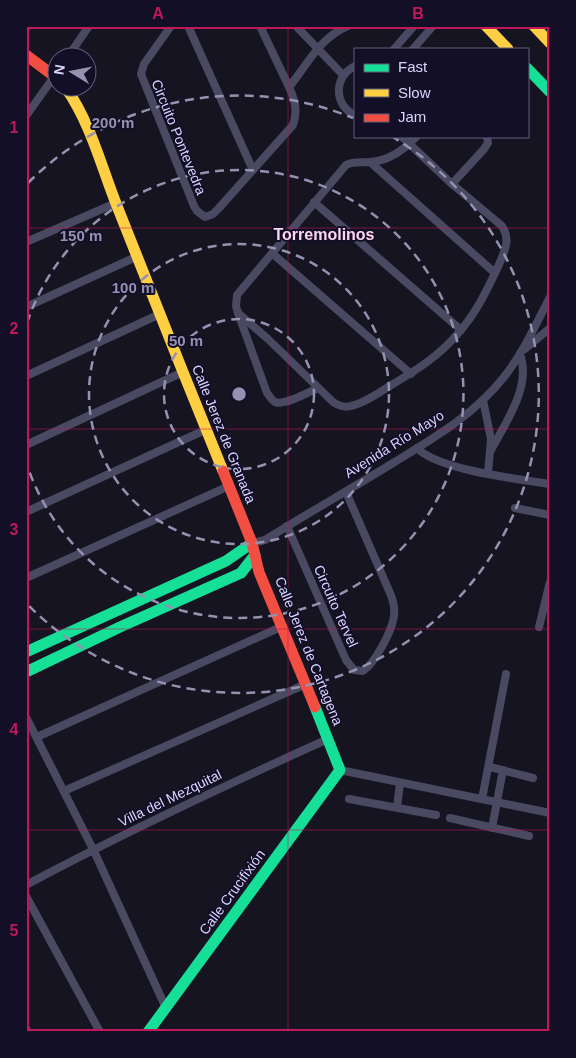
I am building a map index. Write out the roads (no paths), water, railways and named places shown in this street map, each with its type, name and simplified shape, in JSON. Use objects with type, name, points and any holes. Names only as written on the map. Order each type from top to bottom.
[{"type":"street","points":[[74,48],[89,26]]},
{"type":"street","name":"Circuito Pontevedra","points":[[171,26],[144,64],[141,74],[197,211],[205,217],[213,214],[293,125],[296,117],[296,107],[289,87],[260,26]]},
{"type":"street","points":[[188,26],[253,170]]},
{"type":"street","points":[[296,26],[343,75]]},
{"type":"street","points":[[289,87],[317,49],[330,35],[348,26]]},
{"type":"street","points":[[395,48],[414,26]]},
{"type":"street","points":[[414,48],[433,26]]},
{"type":"street","points":[[486,26],[507,48]]},
{"type":"street","points":[[534,26],[550,43]]},
{"type":"street","points":[[26,55],[48,69]]},
{"type":"street","points":[[354,67],[343,75],[339,83],[338,92],[344,108],[354,114]]},
{"type":"street","points":[[528,69],[550,92]]},
{"type":"street","points":[[26,116],[48,87]]},
{"type":"street","name":"Calle Jerez de Granada","points":[[73,98],[85,119],[116,204],[205,430],[252,543]]},
{"type":"street","points":[[238,313],[339,406],[351,406],[371,398],[426,365],[444,349],[461,330],[486,291],[508,242],[506,232],[502,226],[452,184],[403,138]]},
{"type":"street","points":[[318,388],[286,402],[279,403],[272,400],[267,392],[238,313],[236,306],[237,296],[346,165],[352,162],[382,160],[396,153],[416,138]]},
{"type":"street","points":[[452,184],[486,146],[487,138]]},
{"type":"street","points":[[370,162],[495,272]]},
{"type":"street","points":[[314,202],[461,330]]},
{"type":"street","points":[[26,242],[116,204]]},
{"type":"street","points":[[272,254],[411,374]]},
{"type":"street","points":[[26,307],[138,256]]},
{"type":"street","name":"Avenida Río Mayo","points":[[26,652],[226,561],[252,543],[265,540],[446,431],[483,400],[504,377],[520,354],[550,297]]},
{"type":"street","points":[[26,376],[160,314]]},
{"type":"street","name":"Avenida Río Mayo","points":[[520,354],[550,328]]},
{"type":"street","points":[[490,452],[518,399],[524,376],[524,364],[520,354]]},
{"type":"street","points":[[26,445],[183,372]]},
{"type":"street","points":[[483,400],[491,439],[488,473]]},
{"type":"street","points":[[26,512],[205,430]]},
{"type":"street","points":[[417,448],[423,455],[452,466],[550,484]]},
{"type":"street","points":[[26,578],[228,486]]},
{"type":"street","name":"Circuito Tervel","points":[[287,526],[346,660],[354,670],[363,671],[372,663],[389,632],[395,608],[346,492]]},
{"type":"street","points":[[514,508],[550,515]]},
{"type":"street","name":"Avenida Río Mayo","points":[[26,672],[120,627],[242,573],[265,540]]},
{"type":"street","name":"Calle Jerez de Cartagena","points":[[252,543],[260,572],[340,770]]},
{"type":"street","points":[[539,627],[550,582]]},
{"type":"street","points":[[37,737],[282,626]]},
{"type":"street","points":[[482,800],[490,768],[506,674]]},
{"type":"street","points":[[64,791],[306,684]]},
{"type":"street","points":[[26,717],[93,849],[166,1008]]},
{"type":"street","name":"Villa del Mezquital","points":[[26,885],[93,849],[204,795],[328,739]]},
{"type":"street","points":[[490,768],[533,778]]},
{"type":"street","points":[[340,770],[550,813]]},
{"type":"street","name":"Calle Crucifixión","points":[[148,1032],[340,770]]},
{"type":"street","points":[[492,828],[503,770]]},
{"type":"street","points":[[397,807],[400,783]]},
{"type":"street","points":[[349,798],[436,815]]},
{"type":"street","points":[[450,818],[528,836]]},
{"type":"street","points":[[26,896],[100,1032]]},
{"type":"district","name":"Torremolinos","points":[[324,234]]}]
